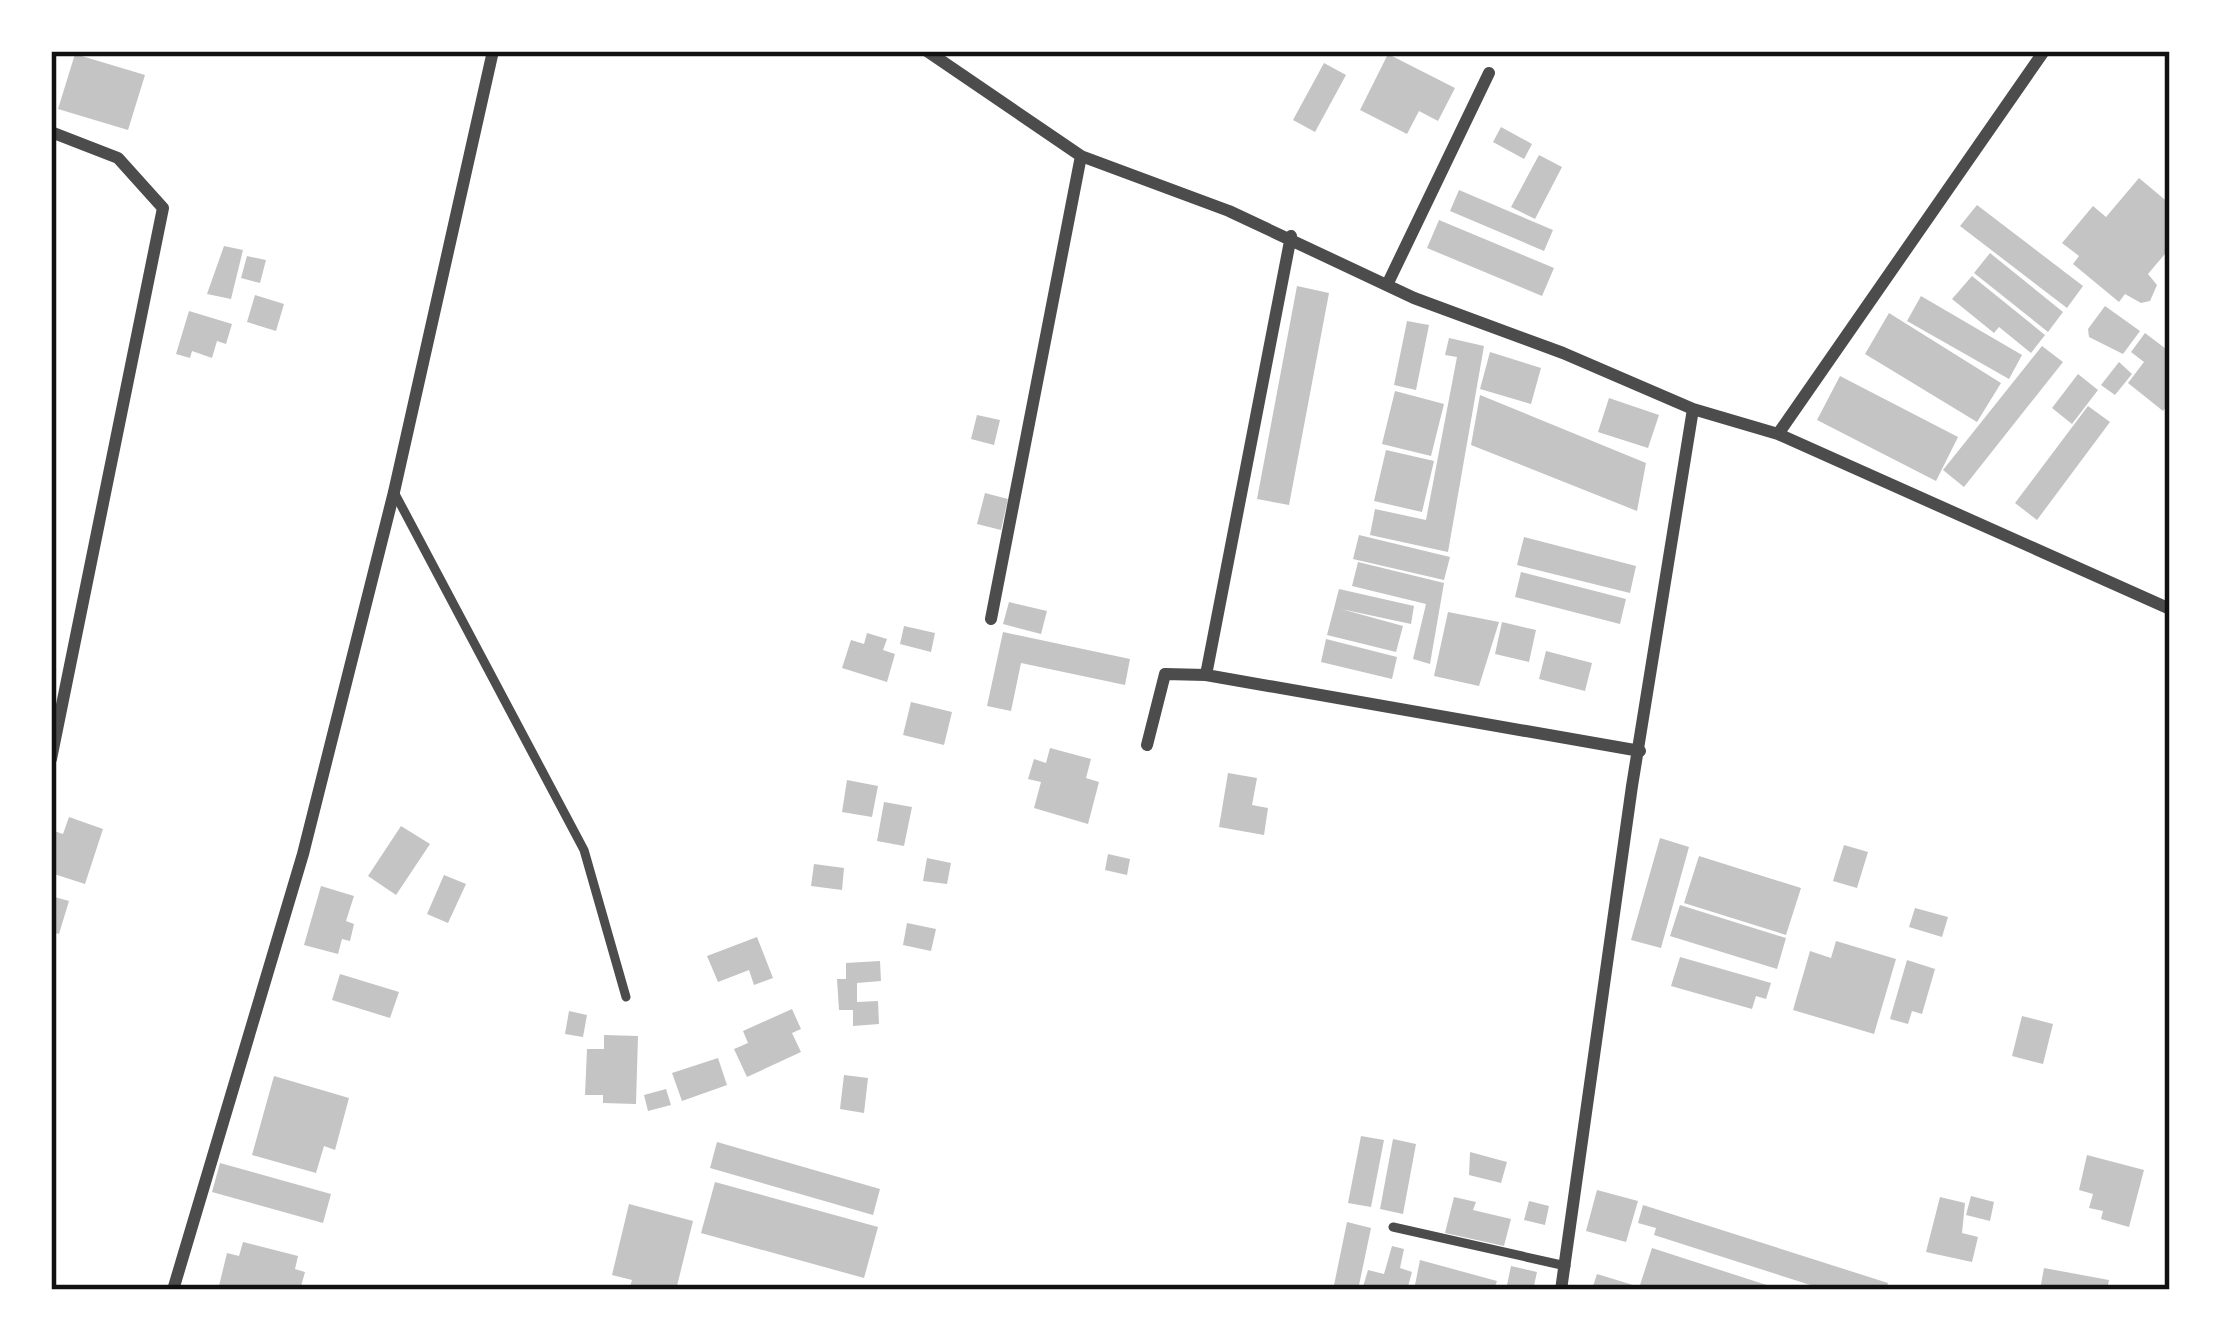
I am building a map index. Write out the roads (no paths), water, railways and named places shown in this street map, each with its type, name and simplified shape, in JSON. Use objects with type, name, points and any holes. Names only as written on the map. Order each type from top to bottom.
[{"type":"street","points":[[172,1290],[303,854],[394,492],[494,51]]},
{"type":"street","points":[[927,51],[1082,157],[1291,236],[1387,284],[1693,409],[1778,434],[2170,609]]},
{"type":"street","points":[[1778,434],[2044,51]]},
{"type":"street","points":[[1387,284],[1489,74]]},
{"type":"street","points":[[51,132],[118,158],[163,208],[51,759]]},
{"type":"street","points":[[991,619],[1082,157]]},
{"type":"street","points":[[1206,675],[1291,236]]},
{"type":"street","points":[[1561,1290],[1693,409]]},
{"type":"street","points":[[1147,746],[1165,674],[1206,675],[1640,751]]},
{"type":"lane","points":[[394,492],[584,850],[626,997]]},
{"type":"lane","points":[[1394,1227],[1566,1266]]}]
